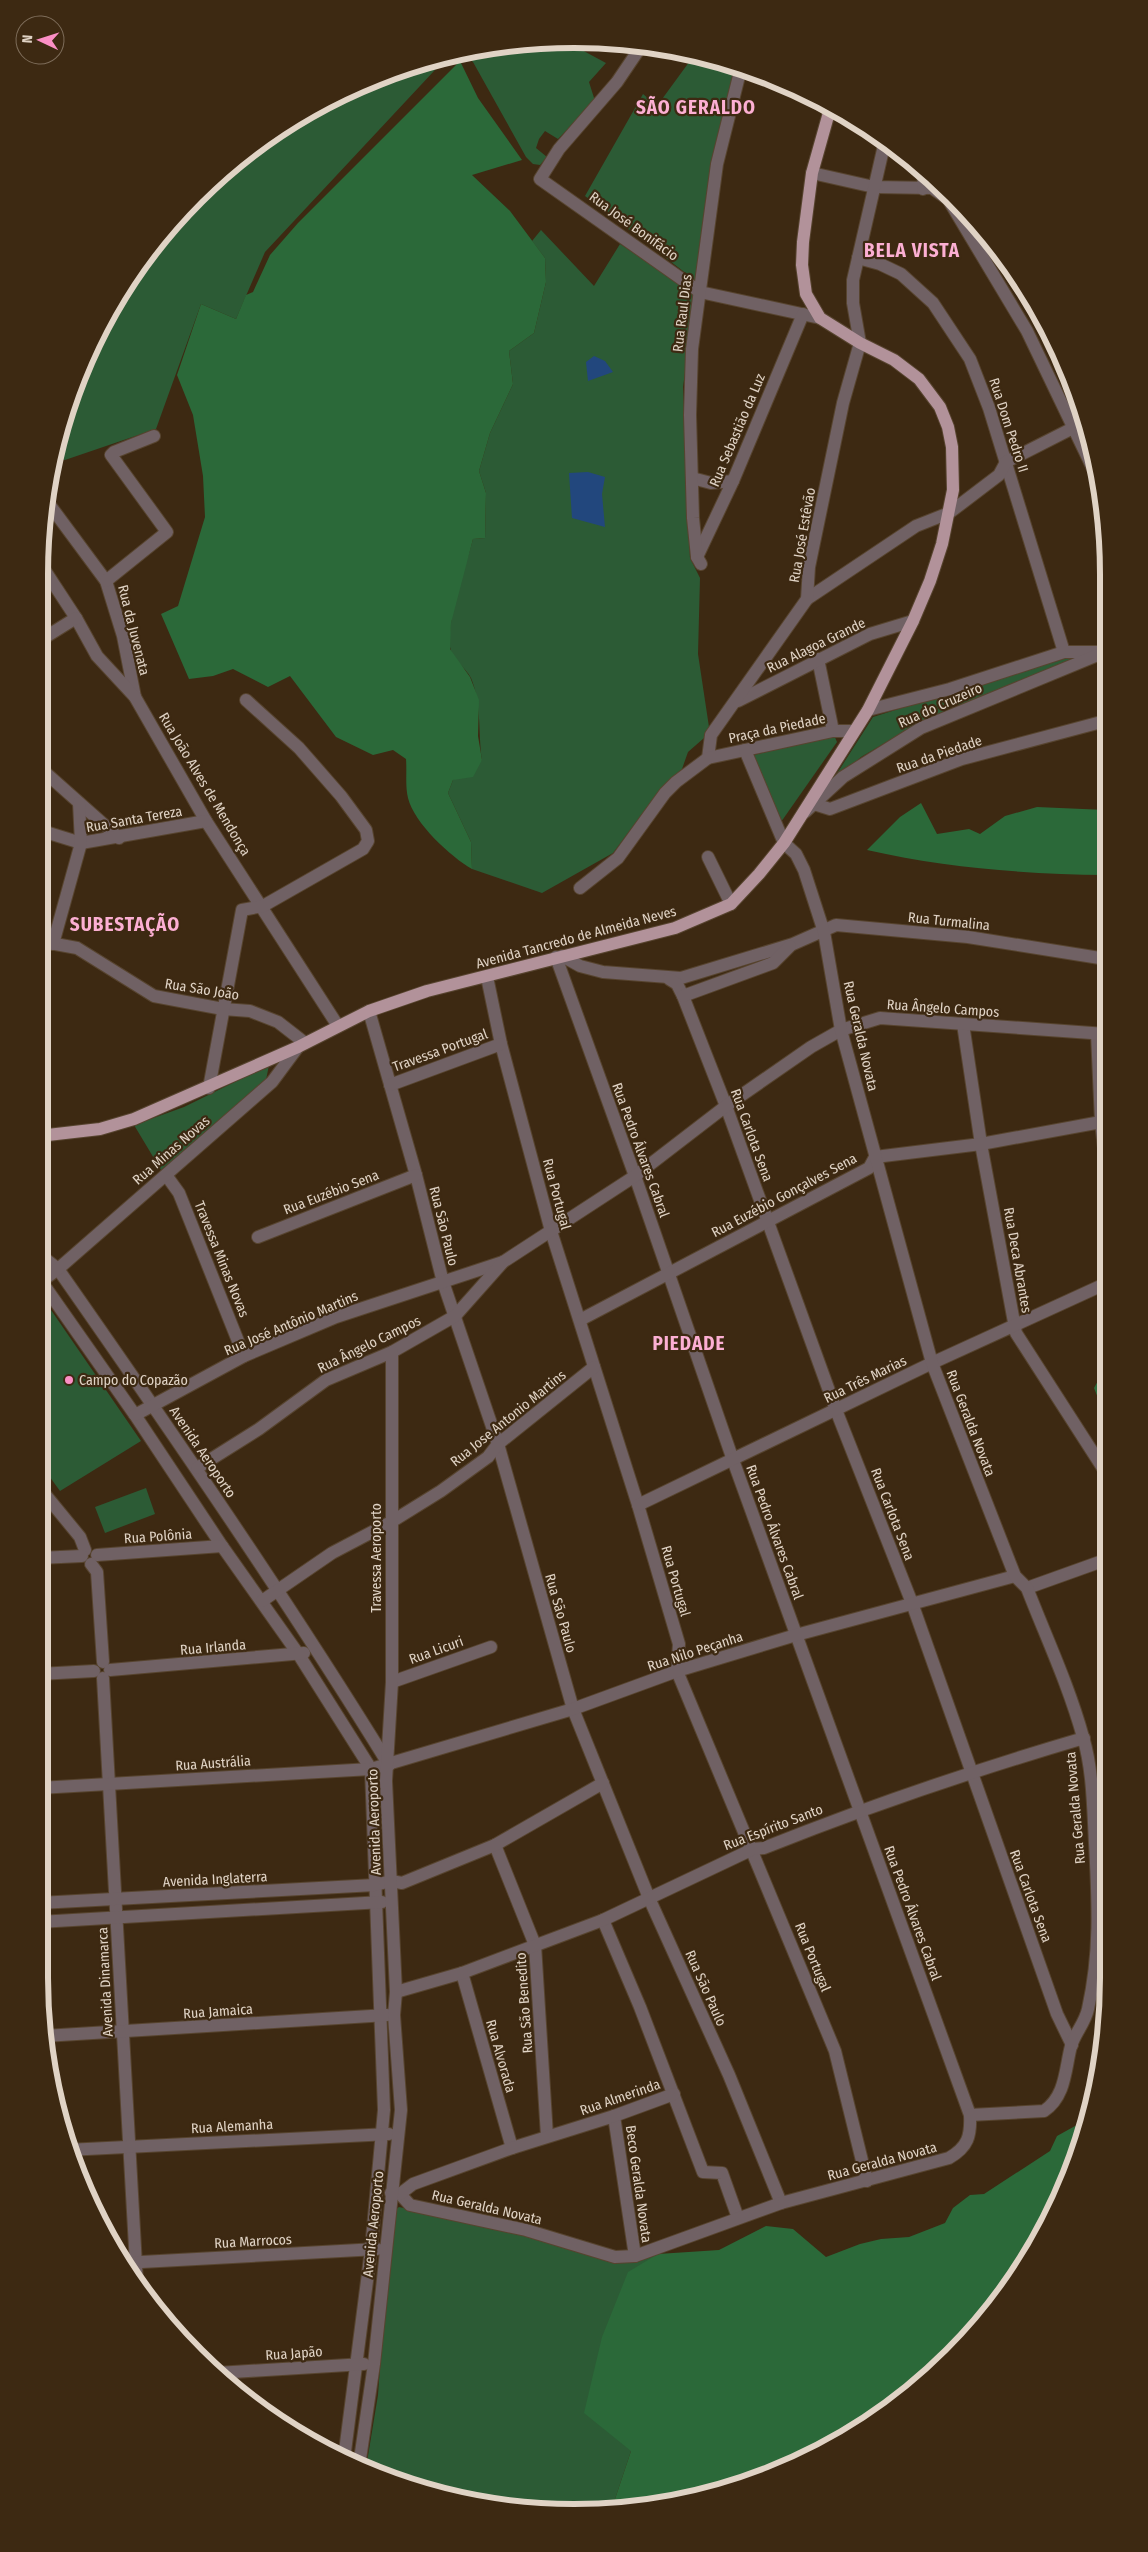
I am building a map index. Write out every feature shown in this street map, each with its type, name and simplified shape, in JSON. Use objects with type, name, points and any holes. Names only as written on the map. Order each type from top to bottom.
[{"type":"main road","name":"Avenida Tancredo de Almeida Neves","points":[[48,1135],[100,1129],[134,1119],[210,1088],[369,1011],[427,991],[675,928],[731,904],[760,874],[784,843],[868,710],[912,621],[930,581],[949,513],[953,490],[952,447],[948,427],[940,407],[919,379],[894,360],[860,343],[820,318],[806,294],[802,265],[803,242],[812,173],[829,114]]},
{"type":"street","name":"Rua José Bonifácio","points":[[638,52],[617,82],[559,149],[540,179],[700,292],[820,318]]},
{"type":"street","name":"Rua Raul Dias","points":[[699,560],[693,518],[690,416],[692,349],[717,164],[740,74]]},
{"type":"street","name":"Rua José Estêvão","points":[[708,758],[711,735],[807,599],[809,567],[843,403],[860,343],[852,303],[852,280],[883,148]]},
{"type":"street","points":[[812,173],[874,187],[931,188]]},
{"type":"street","points":[[923,189],[924,180]]},
{"type":"street","points":[[956,212],[1022,323],[1087,456]]},
{"type":"street","name":"Rua Dom Pedro II","points":[[858,258],[880,264],[901,274],[933,303],[970,359],[1006,462],[1064,652]]},
{"type":"street","name":"Rua Sebastião da Luz","points":[[699,560],[713,523],[733,481],[803,314]]},
{"type":"street","points":[[807,599],[916,526],[949,513],[999,475],[1006,462],[1073,428]]},
{"type":"street","points":[[106,581],[167,532],[111,455],[114,452],[154,436]]},
{"type":"street","points":[[692,478],[711,483],[733,481]]},
{"type":"street","name":"Rua da Juvenata","points":[[52,508],[106,581],[123,636],[135,697]]},
{"type":"street","points":[[693,518],[702,524],[713,523]]},
{"type":"street","name":"Rua João Alves de Mendonça","points":[[48,575],[76,618],[97,656],[135,697],[206,821],[263,906],[338,1026]]},
{"type":"street","points":[[48,635],[76,618]]},
{"type":"street","name":"Rua Alagoa Grande","points":[[735,703],[870,634],[912,621]]},
{"type":"street","name":"Rua do Cruzeiro","points":[[868,710],[950,689],[1064,652],[1100,652]]},
{"type":"street","name":"Rua do Cruzeiro","points":[[803,813],[843,777],[896,742],[955,712],[1100,654]]},
{"type":"street","points":[[818,659],[833,731]]},
{"type":"street","points":[[950,689],[955,712]]},
{"type":"street","points":[[210,1088],[222,1009],[242,910],[263,906],[363,849],[368,841],[368,835],[341,796],[300,748],[246,700]]},
{"type":"street","name":"Rua da Piedade","points":[[814,804],[830,809],[962,759],[1100,722]]},
{"type":"street","name":"Praça da Piedade","points":[[708,758],[833,731],[853,731]]},
{"type":"street","name":"Rua Geralda Novata","points":[[396,2193],[410,2205],[526,2230],[615,2257],[635,2256],[781,2203],[949,2158],[967,2144],[970,2138],[970,2115],[1038,2112],[1050,2106],[1064,2084],[1072,2045],[1084,2025],[1088,2011],[1098,1958],[1093,1803],[1084,1738],[1027,1588],[1015,1576],[932,1362],[874,1157],[841,1030],[824,932],[800,862],[796,854],[784,843],[745,750]]},
{"type":"street","points":[[580,888],[618,858],[665,793],[676,782],[708,758]]},
{"type":"street","points":[[48,775],[119,838]]},
{"type":"street","points":[[53,944],[81,843],[79,803]]},
{"type":"street","name":"Rua Santa Tereza","points":[[48,833],[81,843],[119,838],[206,821]]},
{"type":"street","points":[[708,857],[731,904]]},
{"type":"street","name":"Rua Turmalina","points":[[559,957],[580,966],[603,972],[675,978],[792,944],[824,932],[836,925],[968,936],[1100,958]]},
{"type":"street","name":"Rua São João","points":[[48,943],[77,948],[154,996],[222,1009],[250,1011],[278,1022],[301,1045]]},
{"type":"street","name":"Rua Turmalina","points":[[683,996],[773,963],[792,944]]},
{"type":"street","name":"Rua Pedro Álvares Cabral","points":[[559,957],[733,1460],[861,1809],[970,2115]]},
{"type":"street","name":"Rua Portugal","points":[[487,977],[501,1044],[551,1231],[638,1505],[679,1644],[677,1671],[753,1849],[835,2051],[868,2181]]},
{"type":"street","points":[[675,978],[683,996]]},
{"type":"street","name":"Rua Carlota Sena","points":[[683,996],[726,1106],[836,1410],[912,1603],[970,1772],[1057,2014],[1072,2045]]},
{"type":"street","name":"Rua São Paulo","points":[[369,1011],[416,1175],[443,1282],[498,1444],[572,1709],[649,1898],[729,2075],[781,2203]]},
{"type":"street","name":"Rua Ângelo Campos","points":[[197,1468],[259,1429],[326,1380],[392,1352],[455,1316],[503,1262],[635,1176],[726,1106],[811,1047],[841,1030],[880,1018],[1100,1034]]},
{"type":"street","name":"Rua Deca Abrantes","points":[[963,1024],[981,1144],[1016,1334],[1100,1464]]},
{"type":"street","name":"Travessa Portugal","points":[[390,1085],[501,1044]]},
{"type":"street","name":"Rua Minas Novas","points":[[48,1275],[58,1269],[166,1176],[272,1082],[301,1045]]},
{"type":"street","name":"Rua Euzébio Gonçalves Sena","points":[[580,1320],[869,1168],[874,1157],[981,1144],[1100,1122]]},
{"type":"street","name":"Rua Euzébio Sena","points":[[258,1236],[416,1175]]},
{"type":"street","name":"Travessa Minas Novas","points":[[166,1176],[179,1193],[244,1356]]},
{"type":"street","name":"Avenida Aeroporto","points":[[48,1261],[58,1269],[197,1468],[318,1650],[389,1765],[386,1781],[397,1882]]},
{"type":"street","name":"Rua José Antônio Martins","points":[[135,1415],[152,1404],[244,1356],[336,1317],[503,1262]]},
{"type":"street","name":"Rua Três Marias","points":[[638,1505],[932,1362],[1100,1286]]},
{"type":"street","name":"Avenida Aeroporto","points":[[48,1291],[135,1415],[222,1546],[262,1600],[371,1769],[384,2110],[371,2250],[345,2452]]},
{"type":"street","name":"Travessa Aeroporto","points":[[389,1765],[392,1682],[392,1352]]},
{"type":"street","name":"Rua Jose Antonio Martins","points":[[262,1600],[332,1553],[391,1522],[441,1491],[488,1457],[498,1444],[594,1367]]},
{"type":"street","name":"Avenida Dinamarca","points":[[48,1498],[80,1537],[97,1572],[128,2146],[130,2261]]},
{"type":"street","name":"Rua Polônia","points":[[48,1558],[222,1546]]},
{"type":"street","points":[[1027,1588],[1100,1563]]},
{"type":"street","name":"Rua Nilo Peçanha","points":[[389,1765],[572,1709],[677,1671],[796,1635],[1015,1576]]},
{"type":"street","name":"Rua Licuri","points":[[392,1682],[491,1647]]},
{"type":"street","name":"Rua Irlanda","points":[[48,1673],[299,1655],[318,1650]]},
{"type":"street","name":"Rua Espírito Santo","points":[[396,1992],[462,1974],[603,1920],[753,1849],[764,1848],[861,1809],[970,1772],[1084,1738]]},
{"type":"street","name":"Rua Austrália","points":[[48,1788],[371,1769],[389,1765]]},
{"type":"street","name":"Avenida Inglaterra","points":[[48,1904],[375,1885],[397,1882],[495,1845],[603,1783]]},
{"type":"street","name":"Rua São Benedito","points":[[495,1845],[535,1945],[547,2136]]},
{"type":"street","points":[[48,1922],[375,1902],[391,1900],[397,1882]]},
{"type":"street","name":"Avenida Aeroporto","points":[[361,2459],[374,2364],[385,2249],[396,2193],[401,2110],[394,2015],[396,1992],[391,1900]]},
{"type":"street","name":"Rua Almerinda","points":[[396,2193],[412,2184],[512,2148],[614,2116],[674,2094],[603,1920]]},
{"type":"street","name":"Rua Alvorada","points":[[462,1974],[512,2148]]},
{"type":"street","name":"Rua Jamaica","points":[[51,2036],[394,2015]]},
{"type":"street","points":[[674,2094],[703,2172],[720,2172],[723,2175],[738,2218]]},
{"type":"street","name":"Beco Geralda Novata","points":[[614,2116],[635,2256]]},
{"type":"street","name":"Rua Alemanha","points":[[76,2149],[399,2133]]},
{"type":"street","name":"Rua Marrocos","points":[[131,2263],[385,2249]]},
{"type":"street","name":"Rua Japão","points":[[225,2372],[374,2364]]},
{"type":"green space","points":[[574,48],[578,48],[606,63],[589,82],[595,101],[558,139],[545,131],[539,139],[536,148],[547,157],[540,165],[533,164],[526,157],[473,62],[469,58],[505,52]]},
{"type":"green space","points":[[460,61],[478,98],[522,160],[472,175],[510,211],[545,258],[546,282],[534,333],[509,351],[513,384],[490,433],[479,471],[486,493],[485,538],[473,539],[451,623],[450,649],[470,677],[479,700],[478,736],[482,760],[473,777],[453,780],[448,793],[471,842],[472,869],[463,864],[434,838],[412,808],[407,793],[406,759],[393,750],[373,755],[336,737],[290,676],[268,687],[233,669],[213,676],[189,679],[161,614],[178,606],[205,517],[203,476],[193,415],[177,375],[201,304],[236,319],[246,295],[253,292],[270,255],[298,223]]},
{"type":"green space","points":[[690,61],[734,72],[709,178],[696,281],[585,196],[643,94],[657,106]]},
{"type":"green space","points":[[440,65],[265,252],[236,319],[201,304],[156,429],[65,460],[60,459],[75,405],[102,341],[136,281],[178,227],[227,178],[281,136],[341,102],[405,75]]},
{"type":"green space","points":[[541,230],[594,286],[620,244],[696,293],[683,387],[690,558],[700,578],[698,654],[709,727],[704,738],[688,752],[682,769],[660,790],[613,853],[542,893],[472,869],[471,842],[448,793],[453,780],[482,760],[477,698],[471,678],[451,651],[451,620],[457,592],[473,539],[485,538],[486,493],[479,471],[490,433],[513,384],[509,351],[534,333],[546,282],[545,258],[532,241]]},
{"type":"green space","points":[[1090,655],[958,706],[955,691],[1066,657]]},
{"type":"green space","points":[[943,695],[947,711],[912,727],[861,757],[829,786],[873,717]]},
{"type":"green space","points":[[834,735],[837,742],[781,822],[754,755]]},
{"type":"green space","points":[[921,803],[937,834],[969,829],[980,834],[1005,816],[1037,807],[1100,810],[1100,875],[1045,873],[956,866],[867,850],[900,817]]},
{"type":"green space","points":[[269,1065],[266,1080],[161,1170],[134,1125],[184,1107]]},
{"type":"green space","name":"Campo do Copazão","points":[[51,1310],[141,1441],[60,1491],[48,1474],[48,1312]]},
{"type":"green space","points":[[1100,1377],[1100,1403],[1094,1388]]},
{"type":"green space","points":[[146,1488],[155,1514],[105,1533],[95,1507]]},
{"type":"green space","points":[[1080,2125],[1060,2179],[1046,2211],[1012,2271],[970,2325],[921,2374],[895,2396],[867,2416],[807,2450],[743,2477],[677,2494],[614,2502],[631,2451],[584,2413],[602,2337],[628,2272],[658,2254],[719,2250],[766,2226],[793,2229],[826,2257],[860,2244],[881,2239],[909,2237],[945,2223],[953,2208],[970,2195],[984,2194],[1050,2151],[1057,2136]]},
{"type":"green space","points":[[399,2207],[513,2232],[614,2263],[658,2254],[631,2451],[614,2502],[574,2504],[505,2500],[438,2487],[405,2477],[367,2461],[378,2395],[386,2283],[395,2210]]},
{"type":"water","points":[[594,356],[605,361],[613,372],[588,381],[586,362]]},
{"type":"water","points":[[588,472],[605,477],[602,494],[605,527],[572,518],[569,473]]},
{"type":"place","name":"Campo do Copazão","points":[[69,1380]]},
{"type":"district","name":"SÃO GERALDO","points":[[696,107]]},
{"type":"district","name":"BELA VISTA","points":[[912,250]]},
{"type":"district","name":"SUBESTAÇÃO","points":[[125,924]]},
{"type":"district","name":"PIEDADE","points":[[689,1343]]}]
